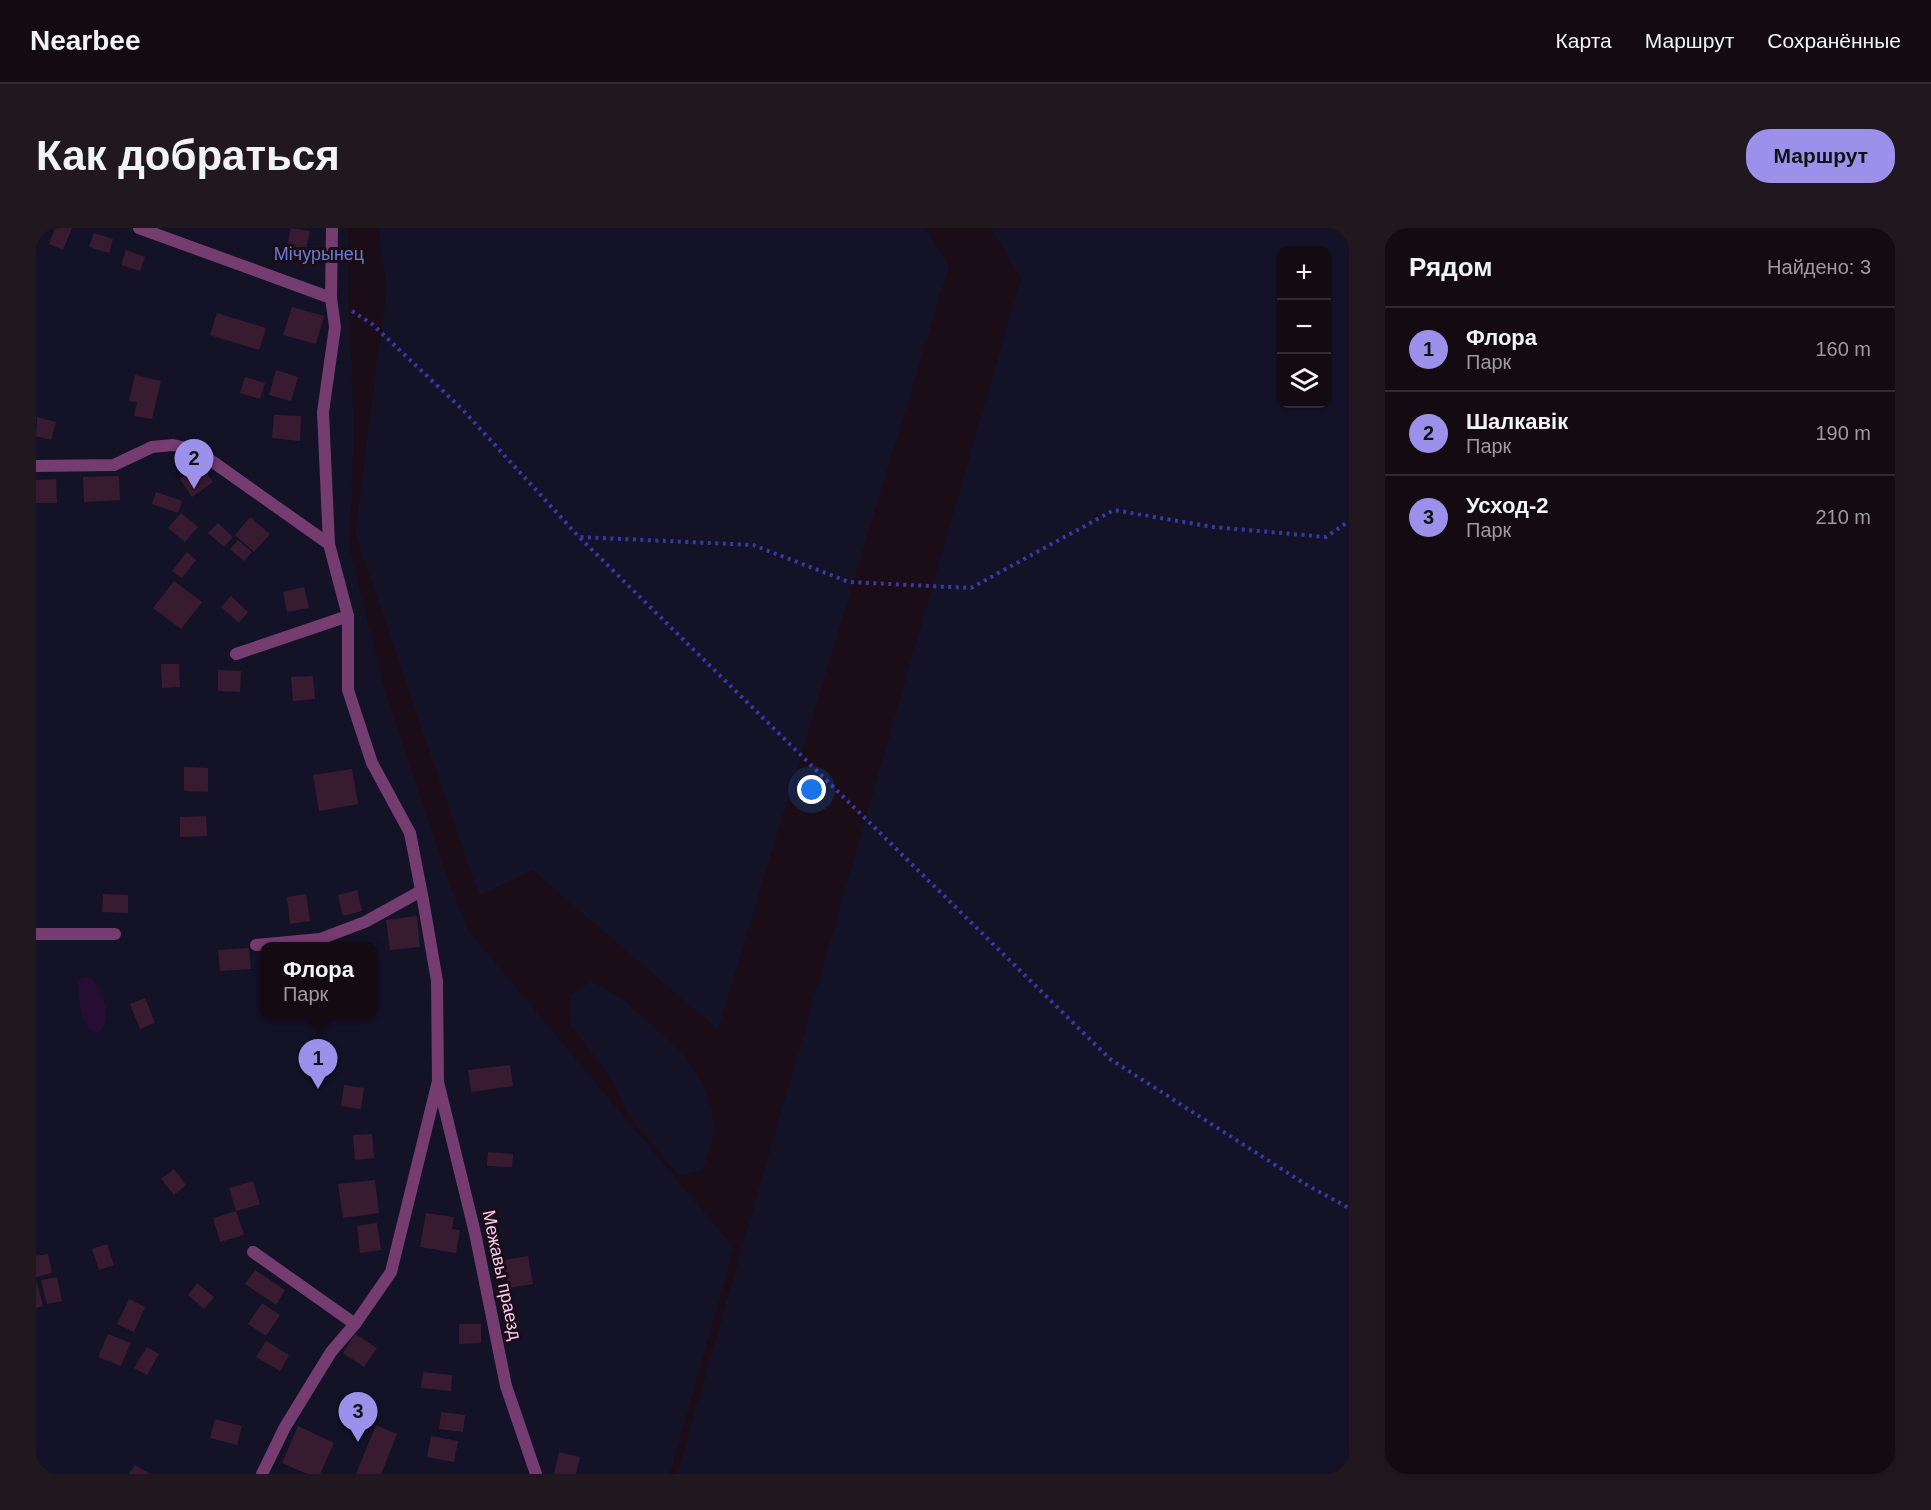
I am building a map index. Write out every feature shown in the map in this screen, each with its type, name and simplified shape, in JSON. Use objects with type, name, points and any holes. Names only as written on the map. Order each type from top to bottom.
[{"type":"lane","points":[[139,228],[331,298]]},
{"type":"lane","points":[[262,1474],[291,1417],[332,1352],[355,1324],[391,1272],[438,1081],[437,981],[410,833],[372,763],[348,690],[348,616],[329,544],[322,412],[335,327],[331,298],[332,228]]},
{"type":"lane","points":[[36,466],[114,465],[152,447],[173,445],[196,450],[329,544]]},
{"type":"lane","points":[[236,654],[348,616]]},
{"type":"lane","points":[[288,942],[320,939],[365,922],[421,891]]},
{"type":"lane","points":[[36,934],[115,934]]},
{"type":"lane","points":[[256,945],[260,945]]},
{"type":"lane","name":"Межавы праезд","points":[[438,1081],[476,1233],[506,1386],[536,1474]]},
{"type":"lane","points":[[253,1252],[355,1324]]},
{"type":"path","points":[[331,298],[372,324],[462,409],[579,537],[1110,1059],[1305,1184],[1349,1208]]},
{"type":"path","points":[[579,537],[753,545],[849,582],[971,588],[1114,510],[1213,526],[1326,537],[1349,521]]},
{"type":"green space","name":"Мічурынец","points":[[36,228],[348,228],[348,292],[354,431],[349,547],[383,684],[439,853],[467,929],[734,1248],[670,1474],[36,1474]]},
{"type":"green space","points":[[378,228],[925,228],[949,266],[718,1030],[532,870],[479,896],[355,534],[387,287]]},
{"type":"green space","points":[[990,228],[1349,228],[1349,1474],[677,1474],[1021,278]]},
{"type":"green space","points":[[591,981],[623,999],[683,1054],[706,1090],[716,1129],[703,1170],[680,1176],[634,1123],[608,1073],[571,1026],[570,996]]},
{"type":"shaded area","points":[[83,977],[91,978],[96,984],[106,1006],[105,1022],[96,1034],[86,1024],[81,1011],[78,982]]},
{"type":"building","points":[[55,228],[72,228],[63,250],[49,244]]},
{"type":"building","points":[[291,228],[310,231],[303,259],[285,254]]},
{"type":"building","points":[[94,233],[113,239],[109,253],[89,247]]},
{"type":"building","points":[[126,250],[145,257],[140,271],[121,265]]},
{"type":"building","points":[[292,307],[324,316],[316,344],[283,335]]},
{"type":"building","points":[[217,313],[266,328],[259,350],[210,335]]},
{"type":"building","points":[[276,370],[298,377],[291,401],[269,395]]},
{"type":"building","points":[[135,375],[161,381],[152,419],[134,416],[137,402],[129,401]]},
{"type":"building","points":[[245,377],[265,383],[260,399],[240,393]]},
{"type":"building","points":[[274,415],[301,416],[300,441],[272,438]]},
{"type":"building","points":[[37,417],[56,422],[51,440],[36,436]]},
{"type":"building","points":[[200,465],[213,482],[192,497],[180,479]]},
{"type":"building","points":[[119,476],[120,500],[84,502],[83,477]]},
{"type":"building","points":[[56,479],[57,503],[36,503],[36,480]]},
{"type":"building","points":[[156,492],[182,501],[178,513],[152,504]]},
{"type":"building","points":[[181,513],[198,527],[185,542],[168,528]]},
{"type":"building","points":[[250,517],[270,534],[254,552],[235,535]]},
{"type":"building","points":[[218,523],[233,537],[224,547],[208,533]]},
{"type":"building","points":[[238,540],[252,552],[244,561],[230,549]]},
{"type":"building","points":[[187,552],[196,560],[182,578],[172,571]]},
{"type":"building","points":[[174,581],[202,602],[181,629],[153,608]]},
{"type":"building","points":[[304,587],[309,608],[287,612],[283,592]]},
{"type":"building","points":[[231,596],[248,612],[239,623],[221,607]]},
{"type":"building","points":[[161,664],[179,664],[180,687],[162,688]]},
{"type":"building","points":[[218,670],[241,671],[240,692],[218,691]]},
{"type":"building","points":[[313,676],[315,699],[293,701],[291,677]]},
{"type":"building","points":[[184,767],[208,768],[208,792],[184,791]]},
{"type":"building","points":[[352,769],[358,804],[319,811],[313,775]]},
{"type":"building","points":[[206,816],[207,836],[180,837],[180,817]]},
{"type":"building","points":[[357,890],[362,911],[343,916],[338,895]]},
{"type":"building","points":[[103,894],[128,895],[128,913],[102,912]]},
{"type":"building","points":[[306,894],[310,921],[290,924],[287,897]]},
{"type":"building","points":[[417,916],[420,947],[390,950],[386,920]]},
{"type":"building","points":[[249,948],[251,969],[220,971],[218,950]]},
{"type":"building","points":[[145,998],[155,1023],[140,1029],[130,1004]]},
{"type":"building","points":[[510,1065],[513,1086],[471,1092],[468,1070]]},
{"type":"building","points":[[344,1085],[364,1088],[361,1109],[341,1106]]},
{"type":"building","points":[[372,1134],[374,1158],[355,1160],[353,1135]]},
{"type":"building","points":[[488,1152],[513,1154],[512,1167],[487,1166]]},
{"type":"building","points":[[174,1169],[186,1185],[174,1195],[161,1179]]},
{"type":"building","points":[[375,1180],[379,1213],[343,1218],[338,1184]]},
{"type":"building","points":[[253,1181],[260,1204],[236,1211],[229,1188]]},
{"type":"building","points":[[236,1211],[244,1235],[220,1242],[213,1218]]},
{"type":"building","points":[[426,1213],[454,1217],[452,1229],[460,1230],[456,1253],[420,1247]]},
{"type":"building","points":[[377,1223],[381,1250],[360,1253],[357,1226]]},
{"type":"building","points":[[107,1244],[114,1265],[99,1270],[92,1249]]},
{"type":"building","points":[[48,1254],[52,1273],[36,1277],[36,1256]]},
{"type":"building","points":[[528,1256],[533,1284],[508,1288],[504,1260]]},
{"type":"building","points":[[255,1270],[285,1290],[276,1305],[245,1284]]},
{"type":"building","points":[[57,1277],[62,1301],[47,1304],[41,1280]]},
{"type":"building","points":[[197,1283],[214,1297],[204,1309],[188,1295]]},
{"type":"building","points":[[36,1284],[43,1306],[36,1308]]},
{"type":"building","points":[[129,1299],[145,1307],[134,1332],[117,1324]]},
{"type":"building","points":[[262,1303],[280,1315],[266,1336],[248,1324]]},
{"type":"building","points":[[459,1324],[481,1324],[481,1343],[459,1344]]},
{"type":"building","points":[[108,1334],[131,1343],[121,1366],[98,1357]]},
{"type":"building","points":[[355,1334],[377,1348],[364,1367],[343,1353]]},
{"type":"building","points":[[266,1341],[289,1355],[280,1371],[256,1357]]},
{"type":"building","points":[[147,1347],[159,1354],[147,1375],[134,1368]]},
{"type":"building","points":[[423,1372],[452,1375],[451,1391],[421,1388]]},
{"type":"building","points":[[441,1412],[465,1415],[463,1432],[439,1429]]},
{"type":"building","points":[[215,1419],[242,1426],[237,1445],[210,1438]]},
{"type":"building","points":[[376,1425],[397,1434],[381,1474],[356,1474]]},
{"type":"building","points":[[298,1426],[334,1443],[320,1474],[307,1474],[282,1463]]},
{"type":"building","points":[[431,1436],[458,1441],[454,1462],[427,1457]]},
{"type":"building","points":[[559,1452],[580,1457],[576,1474],[554,1474]]},
{"type":"building","points":[[135,1465],[150,1474],[129,1474]]},
{"type":"place","name":"Шалкавік","points":[[194,489]]},
{"type":"place","name":"Флора","points":[[318,1089]]},
{"type":"place","name":"Усход-2","points":[[358,1442]]}]
